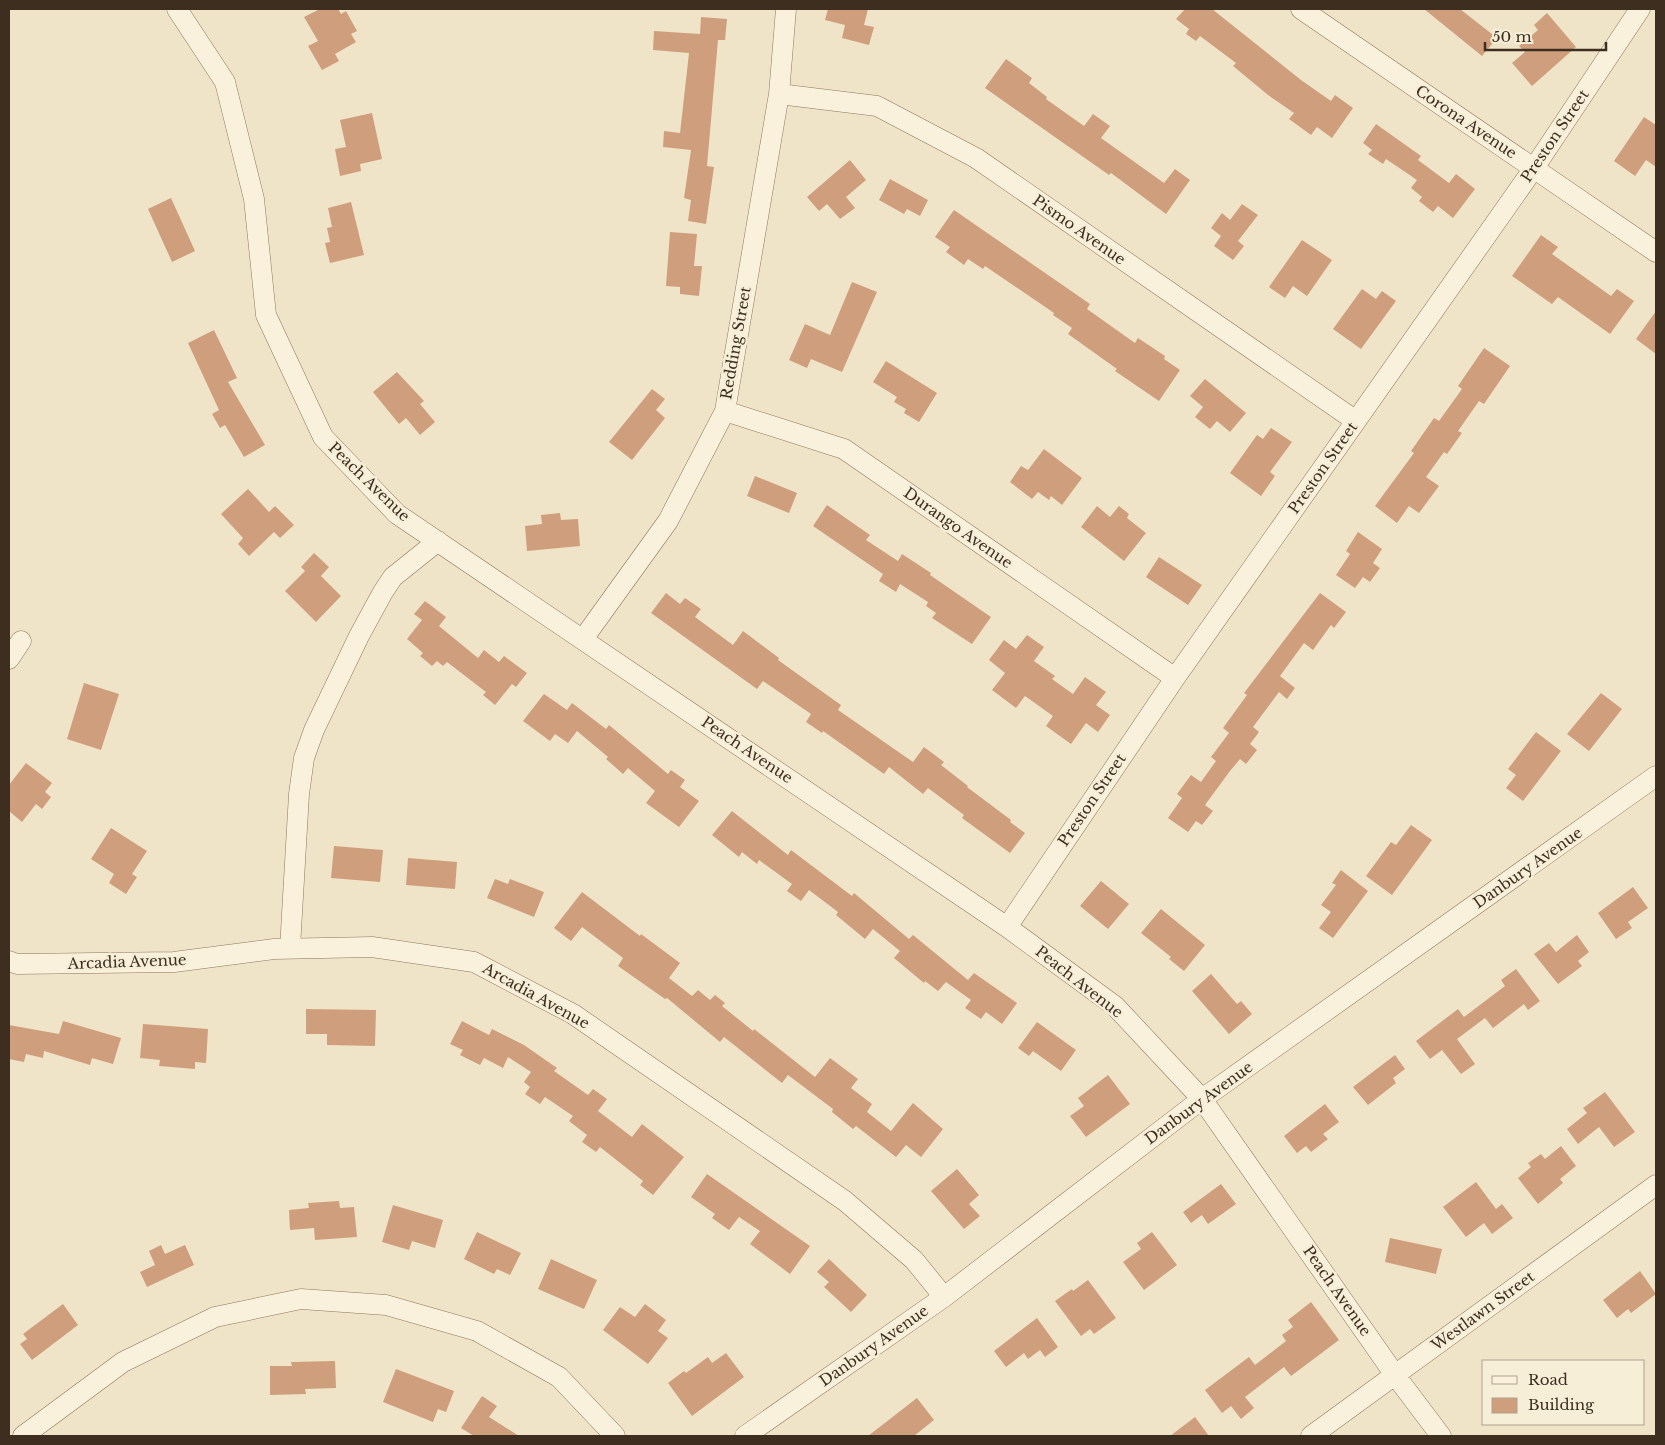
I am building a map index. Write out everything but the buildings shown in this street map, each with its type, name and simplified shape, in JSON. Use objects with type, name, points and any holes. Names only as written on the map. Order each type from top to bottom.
[{"type":"street","name":"Peach Avenue","points":[[177,9],[225,82],[254,199],[266,315],[323,436],[397,514],[583,638],[1008,928],[1115,1006],[1202,1099],[1395,1375],[1440,1436]]},
{"type":"street","name":"Redding Street","points":[[583,638],[668,521],[725,411],[779,94],[786,9]]},
{"type":"street","name":"Corona Avenue","points":[[1301,9],[1656,252]]},
{"type":"street","name":"Preston Street","points":[[1008,928],[1174,678],[1534,168],[1640,9]]},
{"type":"street","name":"Pismo Avenue","points":[[779,94],[877,106],[976,158],[1356,421]]},
{"type":"street","name":"Durango Avenue","points":[[725,411],[844,449],[1174,678]]},
{"type":"street","points":[[290,948],[299,794],[304,758],[314,730],[358,636],[383,592],[393,577],[438,541]]},
{"type":"street","points":[[9,659],[21,641]]},
{"type":"street","name":"Danbury Avenue","points":[[745,1436],[944,1297],[1202,1099],[1656,776]]},
{"type":"street","name":"Arcadia Avenue","points":[[9,961],[17,964],[174,962],[274,949],[372,947],[474,962],[573,1014],[845,1201],[914,1260],[944,1297]]},
{"type":"street","name":"Westlawn Street","points":[[1311,1436],[1656,1185]]},
{"type":"street","points":[[23,1436],[124,1362],[215,1318],[301,1299],[386,1305],[477,1331],[559,1377],[615,1436]]}]
